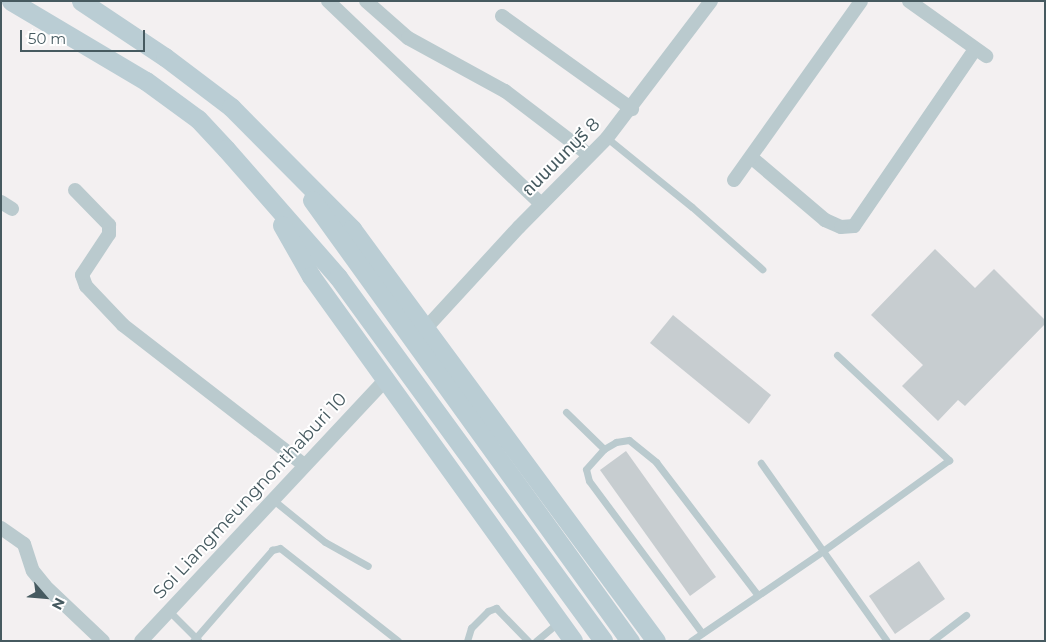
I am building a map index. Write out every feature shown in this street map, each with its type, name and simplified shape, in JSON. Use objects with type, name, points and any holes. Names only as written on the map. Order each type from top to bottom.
[{"type":"main road","points":[[11,1],[146,81],[198,119],[338,277],[603,641]]},
{"type":"main road","points":[[81,1],[165,57],[223,101],[281,155],[352,229],[656,641]]},
{"type":"main road","points":[[281,155],[383,300],[630,641]]},
{"type":"main road","points":[[261,189],[311,276],[387,378],[573,641]]},
{"type":"street","points":[[328,1],[541,204]]},
{"type":"street","points":[[366,1],[408,38],[505,91],[589,155]]},
{"type":"street","name":"ถนนนนทบุรี 8","points":[[426,328],[541,204],[607,138],[632,109],[711,1]]},
{"type":"street","points":[[734,180],[752,158],[861,1]]},
{"type":"street","points":[[752,158],[825,220],[841,227],[854,226],[980,52],[910,1]]},
{"type":"street","points":[[502,16],[632,109]]},
{"type":"street","points":[[75,190],[109,225],[109,234],[82,275],[86,286],[124,325],[303,464]]},
{"type":"street","name":"Soi Liangmeungnonthaburi 10","points":[[141,641],[303,464],[387,378]]},
{"type":"street","points":[[1,528],[24,544],[33,571],[45,586],[103,641]]},
{"type":"lane","points":[[607,138],[692,207],[762,270]]},
{"type":"lane","points":[[691,641],[757,594],[823,551],[949,460],[837,354]]},
{"type":"lane","points":[[566,412],[604,449]]},
{"type":"lane","points":[[702,634],[589,481],[586,469],[604,449],[616,442],[628,440],[656,462],[757,594]]},
{"type":"lane","points":[[761,464],[887,641]]},
{"type":"lane","points":[[271,499],[325,542],[368,566]]},
{"type":"lane","points":[[168,611],[196,640],[272,550],[280,548],[398,641]]},
{"type":"lane","points":[[467,641],[471,628],[488,611],[496,608],[528,641]]},
{"type":"lane","points":[[932,641],[966,615]]},
{"type":"lane","points":[[536,641],[559,622]]},
{"type":"building","points":[[935,249],[975,288],[994,269],[1045,320],[1045,324],[965,406],[958,400],[938,421],[902,386],[923,365],[871,315]]},
{"type":"building","points":[[673,315],[771,395],[749,424],[650,343]]},
{"type":"building","points":[[626,451],[716,577],[690,596],[600,470]]},
{"type":"building","points":[[919,561],[945,599],[895,634],[869,596]]}]
